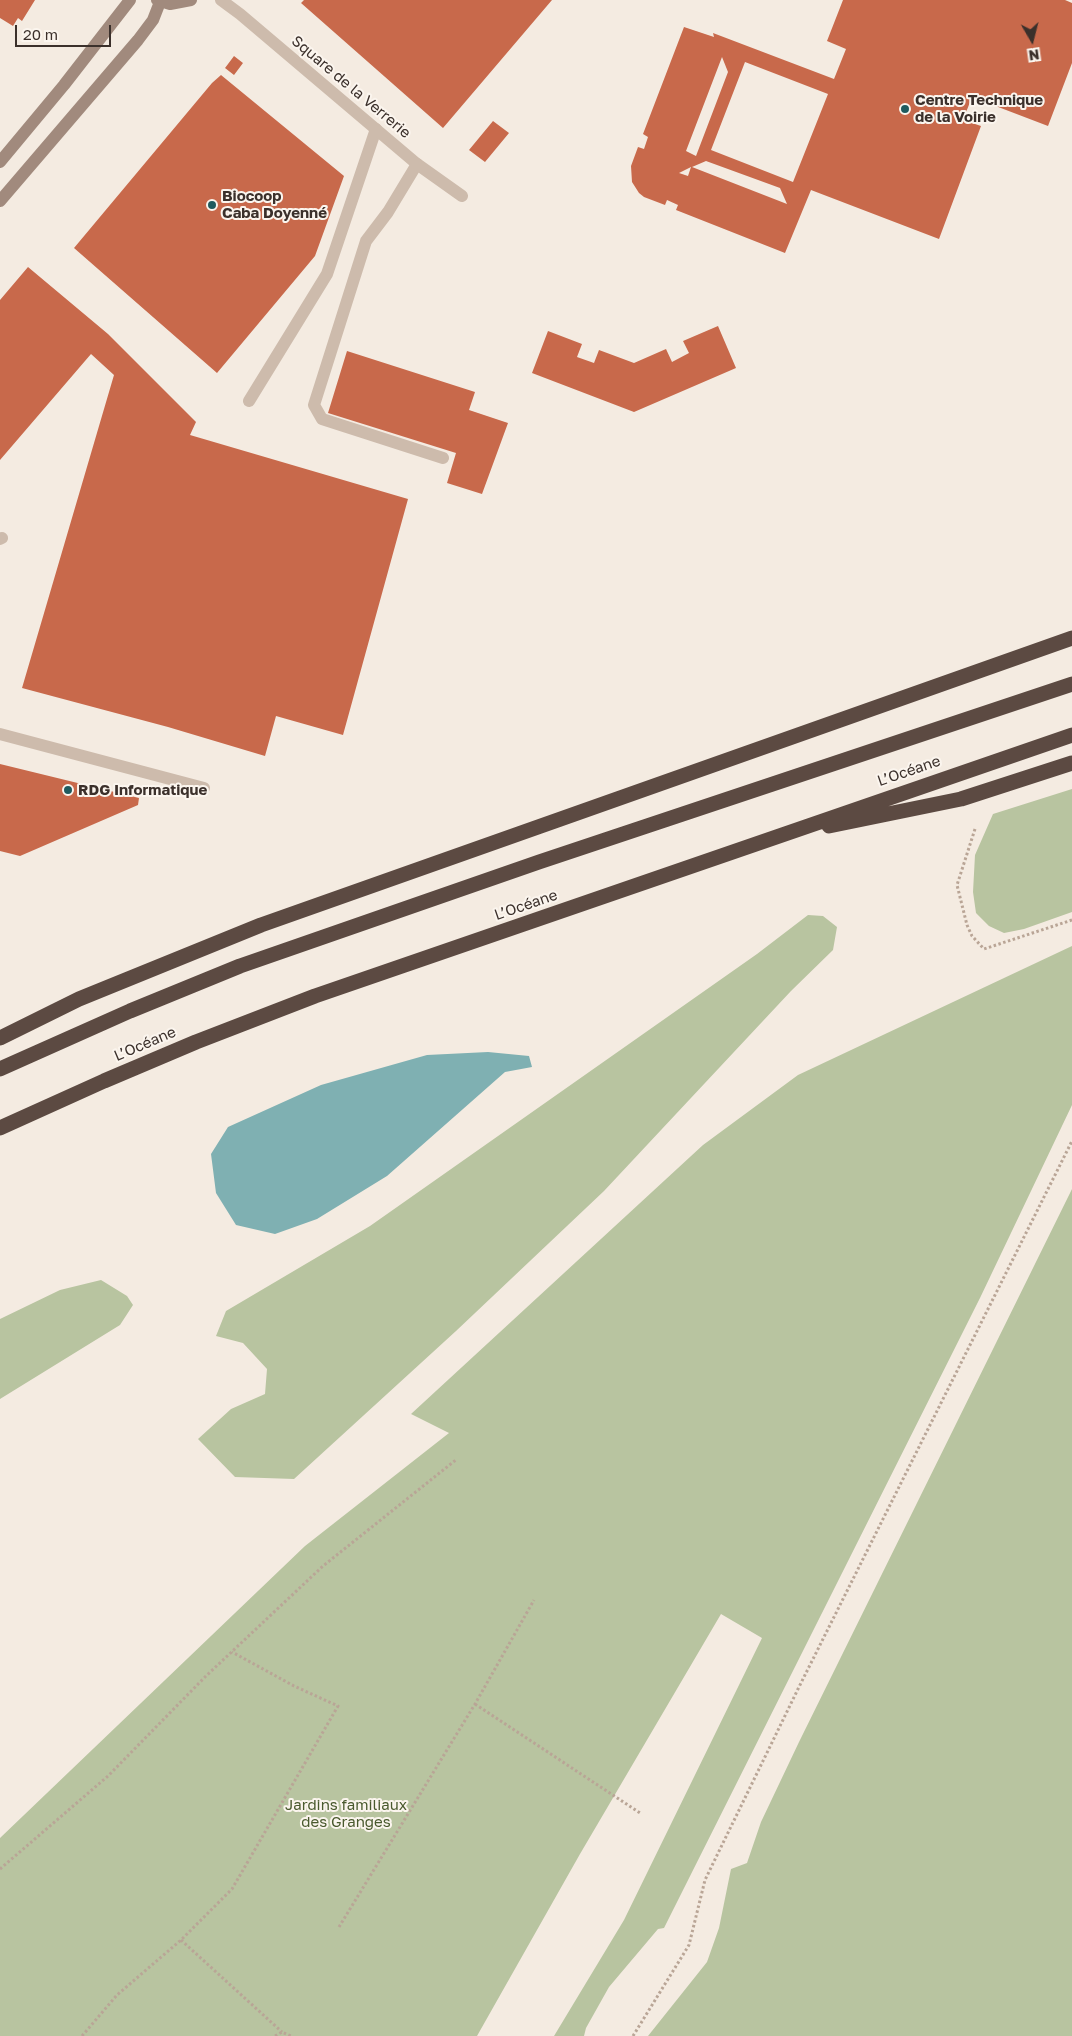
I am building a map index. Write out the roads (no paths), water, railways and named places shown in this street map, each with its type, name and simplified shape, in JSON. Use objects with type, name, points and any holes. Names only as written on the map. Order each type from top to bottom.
[{"type":"highway","points":[[0,1038],[79,999],[261,925],[1072,638]]},
{"type":"highway","name":"L’Océane","points":[[0,1069],[130,1011],[240,966],[539,862],[1072,684]]},
{"type":"highway","name":"L’Océane","points":[[0,1128],[150,1062],[315,996],[994,760],[1072,735]]},
{"type":"highway","points":[[772,837],[961,799],[1072,763]]},
{"type":"main road","points":[[0,162],[64,85],[130,0]]},
{"type":"main road","points":[[0,201],[154,20],[158,1],[180,3],[191,0]]},
{"type":"street","name":"Square de la Verrerie","points":[[221,0],[417,164],[462,196]]},
{"type":"street","points":[[249,401],[327,274],[376,129]]},
{"type":"street","points":[[417,164],[388,212],[366,241],[314,405],[322,419],[443,458]]},
{"type":"street","points":[[0,734],[204,788]]},
{"type":"water","points":[[488,1052],[529,1056],[532,1067],[505,1072],[387,1176],[317,1219],[275,1234],[236,1225],[216,1193],[211,1154],[228,1127],[321,1085],[427,1055]]},
{"type":"place","name":"Centre Technique de la Voirie","points":[[905,109]]},
{"type":"place","name":"Biocoop Caba Doyenné","points":[[212,205]]},
{"type":"place","name":"RDG Informatique","points":[[68,790]]},
{"type":"park label","name":"Jardins familiaux des Granges","points":[[346,1814]]}]
